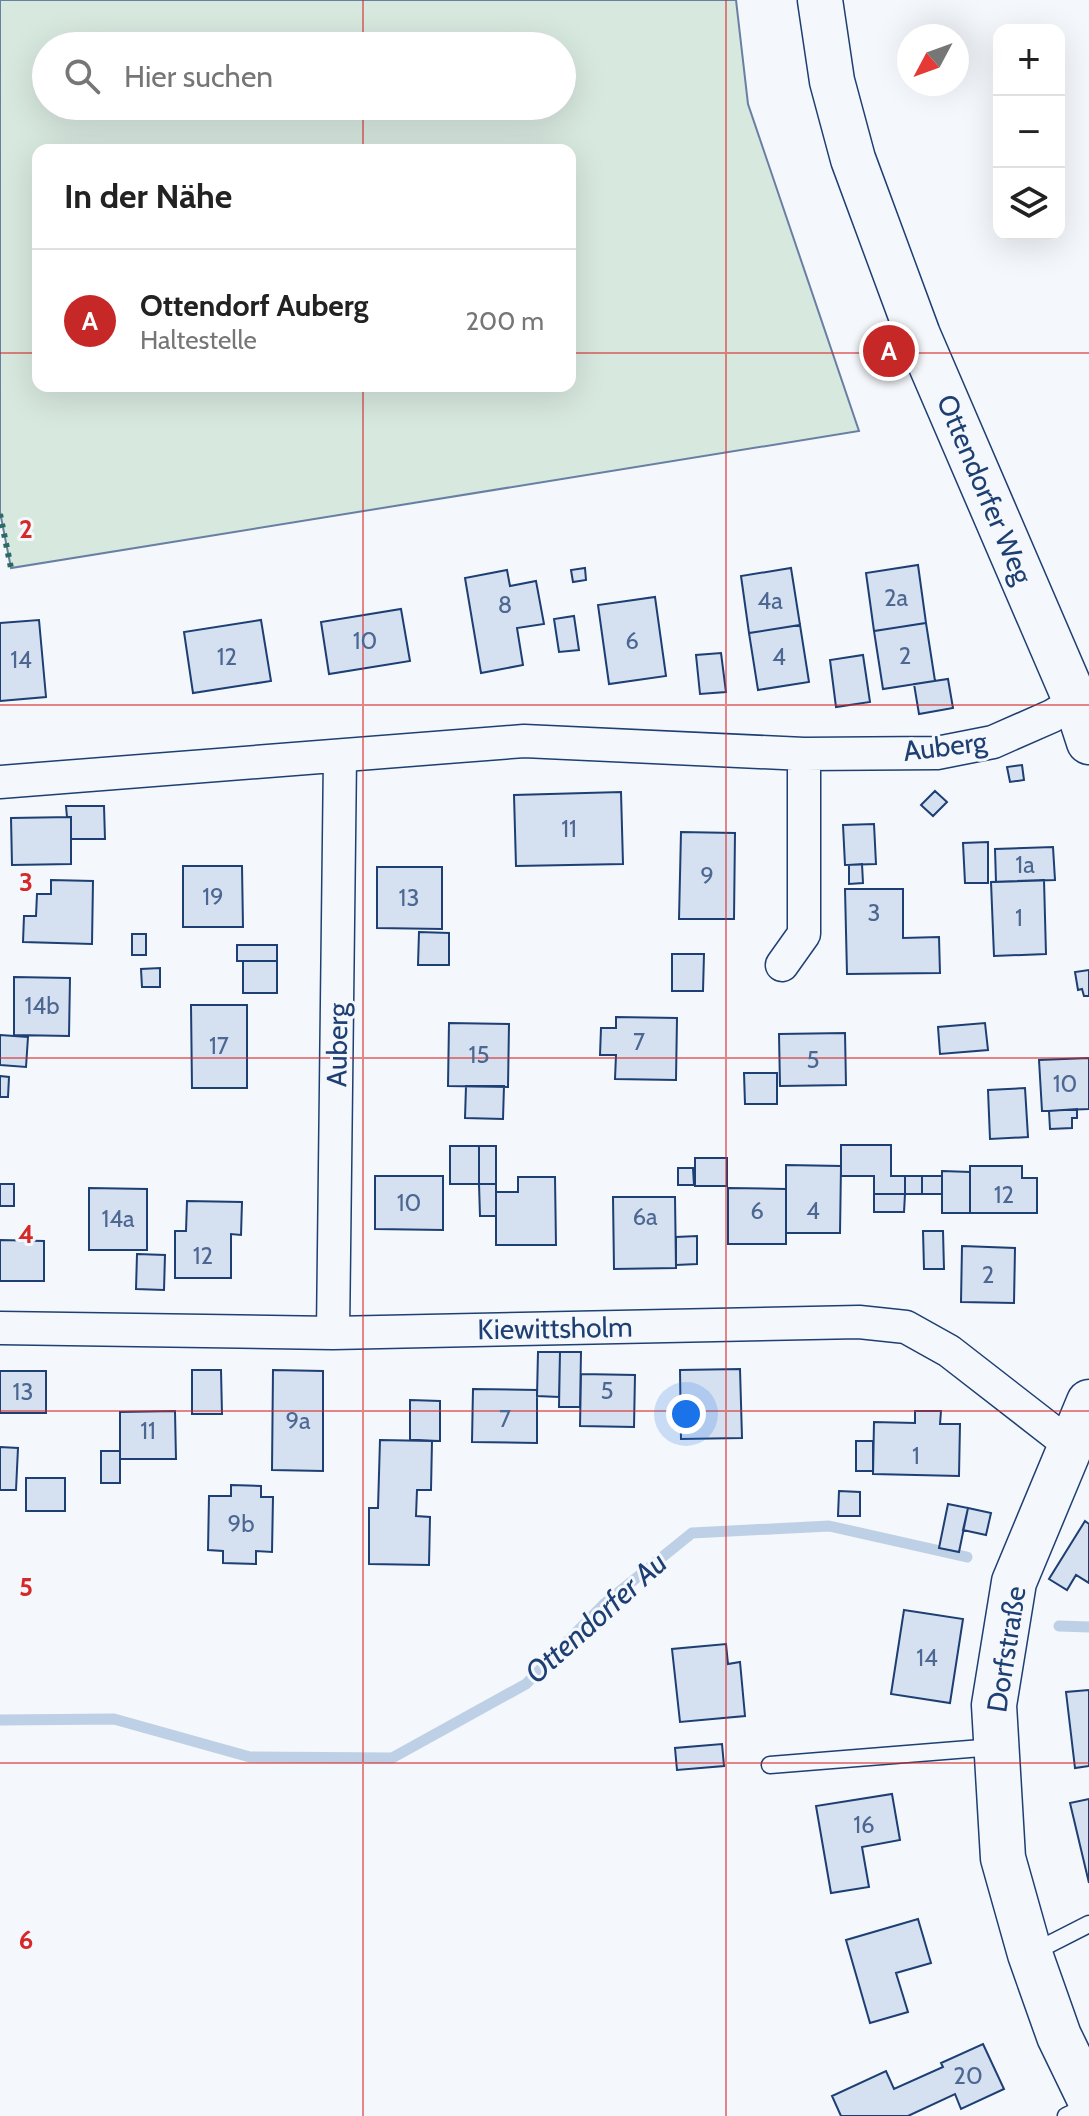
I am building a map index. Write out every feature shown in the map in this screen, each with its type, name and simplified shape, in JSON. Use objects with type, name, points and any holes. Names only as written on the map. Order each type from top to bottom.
[{"type":"main road","name":"Ottendorfer Weg","points":[[820,0],[832,81],[853,159],[918,335],[1082,698]]},
{"type":"main road","points":[[1082,698],[1089,742]]},
{"type":"main road","name":"Dorfstraße","points":[[1089,1402],[1014,1582],[994,1705],[1003,1858],[1030,1954],[1059,2036],[1089,2098]]},
{"type":"street","name":"Auberg","points":[[0,782],[524,741],[804,754],[937,753],[993,742],[1052,716],[1082,698]]},
{"type":"street","points":[[782,965],[804,934],[804,754]]},
{"type":"street","name":"Auberg","points":[[333,1333],[340,757]]},
{"type":"street","name":"Kiewittsholm","points":[[0,1328],[333,1333],[859,1322],[906,1327],[949,1351],[1070,1445]]},
{"type":"lane","points":[[770,1765],[996,1747]]},
{"type":"lane","points":[[1030,1954],[1089,1924]]},
{"type":"lane","points":[[1066,2116],[1089,2105]]},
{"type":"shaded area","points":[[0,0],[736,0],[748,104],[859,431],[11,568],[0,512]]},
{"type":"building","points":[[918,565],[926,623],[874,631],[866,573]]},
{"type":"building","points":[[585,568],[586,580],[573,582],[571,570]]},
{"type":"building","points":[[791,568],[800,625],[749,633],[741,576]]},
{"type":"building","points":[[507,570],[510,586],[536,581],[544,624],[517,628],[523,665],[481,673],[465,578]]},
{"type":"building","points":[[655,597],[666,676],[609,684],[598,605]]},
{"type":"building","points":[[401,609],[410,661],[329,674],[321,622]]},
{"type":"building","points":[[574,616],[579,650],[559,652],[554,619]]},
{"type":"building","points":[[39,620],[46,697],[0,701],[0,623]]},
{"type":"building","points":[[261,620],[271,681],[193,693],[184,632]]},
{"type":"building","points":[[926,623],[935,681],[883,689],[874,631]]},
{"type":"building","points":[[800,625],[809,682],[758,690],[749,633]]},
{"type":"building","points":[[721,653],[726,692],[700,694],[696,655]]},
{"type":"building","points":[[863,655],[870,702],[836,707],[830,660]]},
{"type":"building","points":[[948,679],[953,708],[919,714],[914,684]]},
{"type":"building","points":[[1022,765],[1024,780],[1010,782],[1007,767]]},
{"type":"building","points":[[935,791],[947,802],[933,816],[921,805]]},
{"type":"building","points":[[621,792],[623,864],[516,866],[514,795]]},
{"type":"building","points":[[66,806],[104,806],[105,839],[71,839],[71,817],[67,817]]},
{"type":"building","points":[[71,817],[71,864],[12,865],[11,818]]},
{"type":"building","points":[[874,824],[876,864],[845,865],[843,825]]},
{"type":"building","points":[[681,832],[735,833],[734,919],[679,919]]},
{"type":"building","points":[[988,842],[988,883],[965,883],[963,843]]},
{"type":"building","points":[[1053,847],[1055,880],[996,882],[995,849]]},
{"type":"building","points":[[862,864],[863,883],[849,884],[849,865]]},
{"type":"building","points":[[183,866],[242,866],[243,927],[183,927]]},
{"type":"building","points":[[377,867],[442,867],[442,929],[377,928]]},
{"type":"building","points":[[51,880],[93,881],[92,944],[23,942],[24,916],[36,916],[37,894],[51,894]]},
{"type":"building","points":[[1044,880],[1046,954],[994,956],[991,882]]},
{"type":"building","points":[[845,889],[903,889],[903,938],[939,937],[940,973],[847,974]]},
{"type":"building","points":[[419,932],[449,933],[449,965],[418,965]]},
{"type":"building","points":[[132,934],[146,934],[146,955],[132,955]]},
{"type":"building","points":[[237,945],[277,945],[277,961],[237,961]]},
{"type":"building","points":[[672,954],[704,954],[703,991],[672,991]]},
{"type":"building","points":[[243,961],[277,961],[277,993],[243,993]]},
{"type":"building","points":[[160,968],[160,987],[142,987],[141,969]]},
{"type":"building","points":[[1089,970],[1089,996],[1084,996],[1082,989],[1078,990],[1075,972]]},
{"type":"building","points":[[14,977],[70,978],[69,1036],[14,1035]]},
{"type":"building","points":[[191,1005],[247,1005],[247,1088],[192,1088]]},
{"type":"building","points":[[616,1017],[677,1018],[676,1080],[615,1079],[616,1055],[600,1055],[601,1028],[616,1028]]},
{"type":"building","points":[[449,1023],[509,1024],[508,1087],[448,1086]]},
{"type":"building","points":[[985,1023],[988,1050],[940,1054],[938,1027]]},
{"type":"building","points":[[845,1033],[846,1085],[780,1086],[779,1034]]},
{"type":"building","points":[[0,1035],[28,1037],[26,1067],[0,1065]]},
{"type":"building","points":[[1089,1058],[1089,1109],[1042,1111],[1039,1060]]},
{"type":"building","points":[[744,1073],[777,1073],[777,1104],[745,1104]]},
{"type":"building","points":[[0,1076],[9,1077],[8,1097],[0,1097]]},
{"type":"building","points":[[466,1086],[504,1086],[503,1119],[465,1118]]},
{"type":"building","points":[[1025,1088],[1028,1137],[990,1139],[988,1090]]},
{"type":"building","points":[[1077,1109],[1077,1118],[1072,1118],[1072,1128],[1050,1129],[1049,1111]]},
{"type":"building","points":[[841,1145],[891,1145],[891,1176],[905,1176],[905,1194],[874,1194],[874,1176],[841,1176]]},
{"type":"building","points":[[450,1146],[479,1146],[479,1184],[450,1184]]},
{"type":"building","points":[[479,1146],[496,1146],[496,1184],[479,1184]]},
{"type":"building","points":[[695,1158],[727,1158],[727,1186],[695,1186]]},
{"type":"building","points":[[786,1165],[841,1166],[840,1233],[786,1233]]},
{"type":"building","points":[[970,1166],[1022,1166],[1022,1178],[1037,1178],[1037,1213],[970,1213]]},
{"type":"building","points":[[678,1168],[693,1168],[694,1185],[678,1185]]},
{"type":"building","points":[[942,1171],[970,1172],[970,1213],[942,1213]]},
{"type":"building","points":[[375,1176],[443,1176],[443,1230],[375,1229]]},
{"type":"building","points":[[905,1176],[922,1176],[922,1194],[905,1194]]},
{"type":"building","points":[[922,1176],[942,1176],[942,1194],[922,1194]]},
{"type":"building","points":[[518,1177],[555,1177],[556,1245],[496,1245],[496,1192],[518,1192]]},
{"type":"building","points":[[0,1184],[14,1184],[14,1206],[0,1206]]},
{"type":"building","points":[[479,1184],[496,1184],[496,1216],[480,1216]]},
{"type":"building","points":[[89,1188],[147,1189],[147,1250],[89,1250]]},
{"type":"building","points":[[728,1188],[786,1189],[786,1244],[728,1244]]},
{"type":"building","points":[[874,1194],[905,1194],[904,1212],[874,1212]]},
{"type":"building","points":[[613,1197],[675,1197],[676,1268],[614,1269]]},
{"type":"building","points":[[187,1201],[242,1202],[241,1235],[231,1234],[231,1278],[175,1278],[175,1231],[186,1231]]},
{"type":"building","points":[[923,1231],[943,1231],[944,1269],[924,1269]]},
{"type":"building","points":[[697,1236],[697,1264],[676,1265],[676,1237]]},
{"type":"building","points":[[0,1240],[44,1241],[44,1281],[0,1281]]},
{"type":"building","points":[[962,1246],[1015,1248],[1014,1303],[961,1302]]},
{"type":"building","points":[[137,1254],[165,1255],[164,1290],[136,1289]]},
{"type":"building","points":[[538,1352],[560,1352],[559,1397],[537,1396]]},
{"type":"building","points":[[560,1352],[581,1352],[580,1407],[559,1407]]},
{"type":"building","points":[[740,1369],[742,1438],[681,1439],[680,1370]]},
{"type":"building","points":[[192,1370],[221,1370],[222,1414],[192,1414]]},
{"type":"building","points":[[273,1370],[323,1371],[323,1471],[272,1470]]},
{"type":"building","points":[[0,1371],[46,1371],[46,1413],[0,1413]]},
{"type":"building","points":[[581,1374],[635,1375],[634,1427],[580,1426]]},
{"type":"building","points":[[473,1389],[537,1390],[537,1443],[472,1442]]},
{"type":"building","points":[[410,1400],[440,1401],[440,1441],[410,1440]]},
{"type":"building","points":[[175,1411],[176,1459],[120,1459],[120,1412]]},
{"type":"building","points":[[915,1411],[941,1411],[940,1424],[960,1424],[959,1476],[873,1474],[874,1422],[915,1423]]},
{"type":"building","points":[[380,1440],[432,1441],[431,1490],[417,1490],[416,1516],[430,1517],[429,1565],[369,1564],[369,1508],[378,1508]]},
{"type":"building","points":[[856,1441],[873,1441],[873,1471],[856,1471]]},
{"type":"building","points":[[0,1447],[18,1448],[16,1490],[0,1490]]},
{"type":"building","points":[[101,1451],[120,1451],[120,1483],[101,1483]]},
{"type":"building","points":[[26,1478],[65,1478],[65,1511],[26,1511]]},
{"type":"building","points":[[231,1485],[261,1486],[261,1497],[273,1497],[272,1552],[256,1551],[256,1564],[223,1563],[223,1551],[208,1550],[209,1496],[231,1496]]},
{"type":"building","points":[[839,1491],[860,1492],[860,1516],[838,1516]]},
{"type":"building","points":[[948,1504],[968,1508],[959,1552],[939,1548]]},
{"type":"building","points":[[968,1508],[991,1513],[986,1535],[963,1530]]},
{"type":"building","points":[[1085,1521],[1089,1524],[1089,1583],[1076,1575],[1067,1590],[1049,1579]]},
{"type":"building","points":[[904,1610],[963,1619],[950,1703],[891,1694]]},
{"type":"building","points":[[726,1644],[728,1664],[740,1662],[745,1716],[680,1722],[672,1649]]},
{"type":"building","points":[[1089,1690],[1089,1766],[1075,1768],[1066,1692]]},
{"type":"building","points":[[722,1744],[724,1766],[677,1770],[675,1748]]},
{"type":"building","points":[[892,1794],[900,1840],[862,1847],[869,1887],[831,1893],[816,1806]]},
{"type":"building","points":[[1089,1799],[1089,1883],[1070,1803]]},
{"type":"building","points":[[918,1919],[931,1963],[896,1973],[908,2012],[870,2023],[846,1940]]},
{"type":"building","points":[[983,2044],[1004,2089],[961,2109],[955,2094],[908,2116],[841,2116],[832,2096],[886,2071],[894,2089],[943,2067],[941,2063]]},
{"type":"waterway","name":"Ottendorfer Au","points":[[0,1720],[114,1719],[250,1757],[392,1758],[526,1684],[604,1604],[692,1533],[829,1526],[967,1557]]},
{"type":"waterway","name":"Ottendorfer Au","points":[[1059,1626],[1089,1627]]},
{"type":"hedge","points":[[0,514],[11,568]]},
{"type":"place","name":"Ottendorf Auberg","points":[[889,351]]}]
